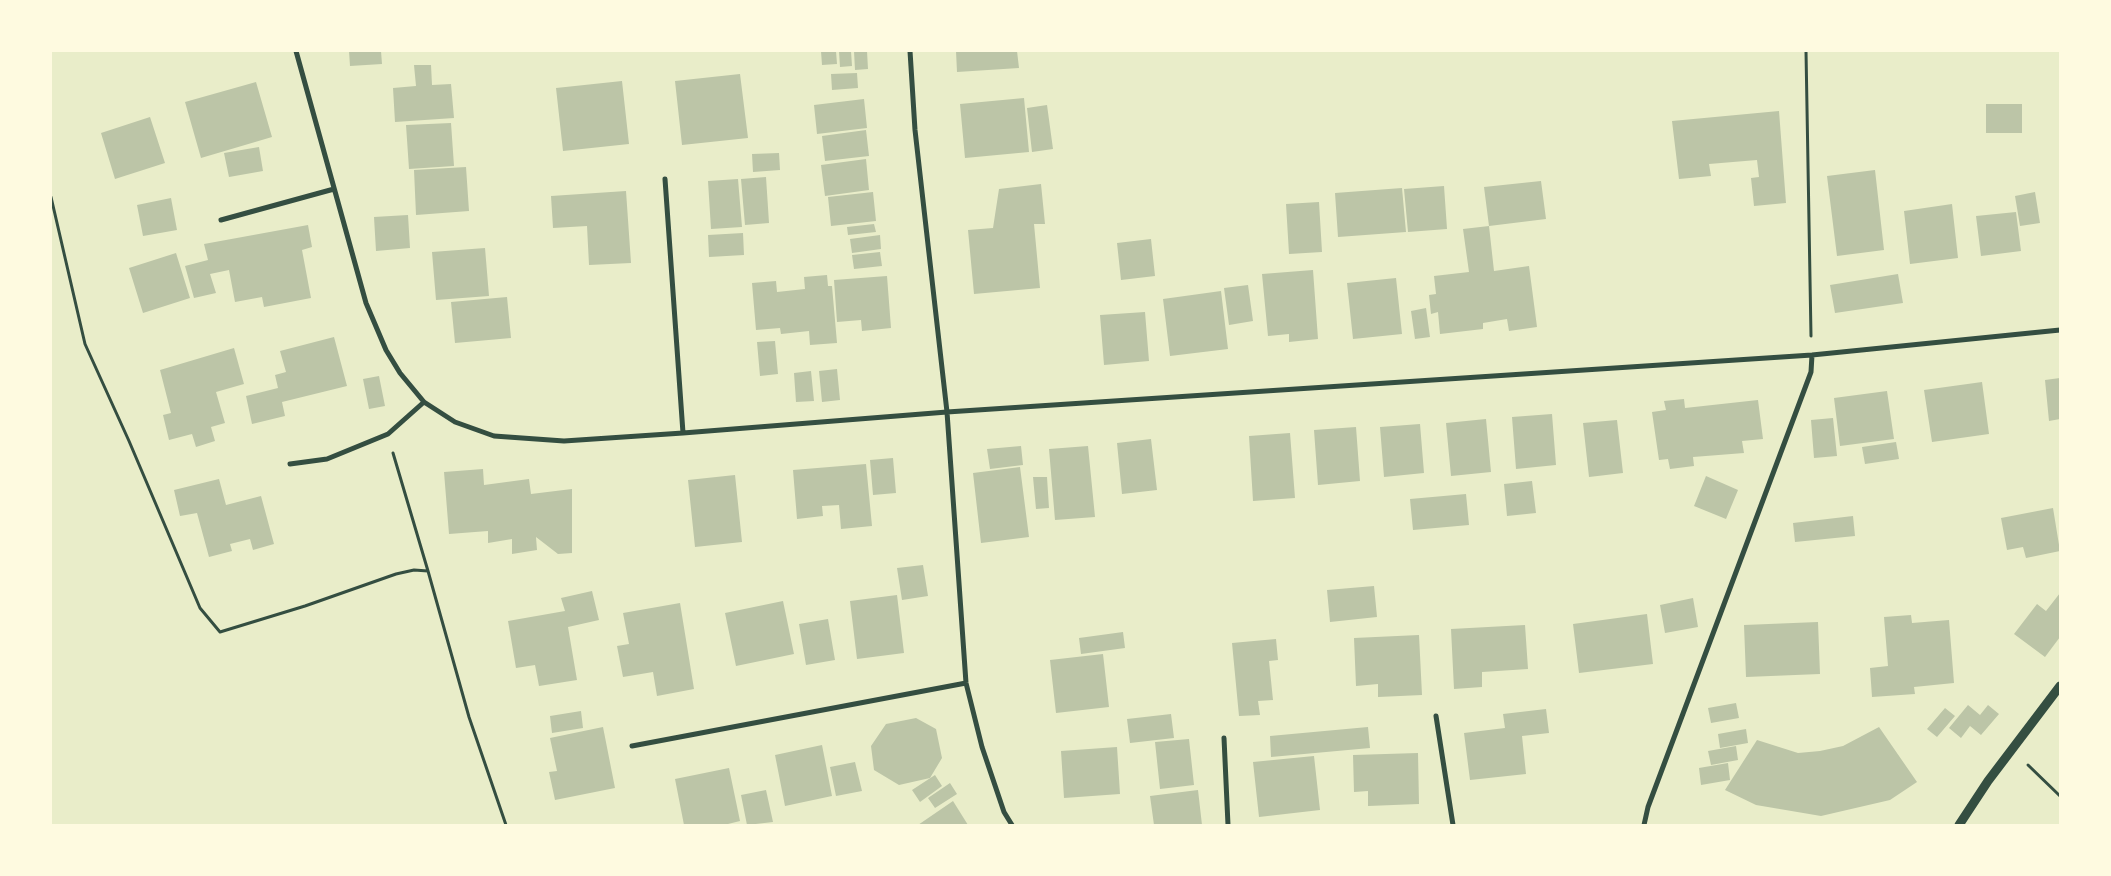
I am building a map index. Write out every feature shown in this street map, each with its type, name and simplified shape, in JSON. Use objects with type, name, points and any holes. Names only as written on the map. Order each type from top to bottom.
[{"type":"street","points":[[296,51],[366,303],[386,350],[400,373],[424,402],[455,422],[494,436],[564,441],[683,433],[947,412],[1812,355],[2060,330]]},
{"type":"street","points":[[910,51],[916,140],[947,412],[966,683],[982,747],[1004,812],[1012,825]]},
{"type":"street","points":[[665,179],[683,433]]},
{"type":"street","points":[[221,220],[334,189]]},
{"type":"street","points":[[1644,825],[1652,798],[1811,372],[1812,355]]},
{"type":"street","points":[[290,464],[327,458],[388,434],[424,402]]},
{"type":"street","points":[[632,746],[966,683]]},
{"type":"street","points":[[1959,825],[2011,750],[2060,686]]},
{"type":"street","points":[[1436,716],[1453,825]]},
{"type":"street","points":[[1224,738],[1228,825]]},
{"type":"path","points":[[1806,51],[1812,355]]},
{"type":"path","points":[[51,197],[85,344],[129,441],[200,608],[220,632],[305,606],[396,574],[414,570],[428,571]]},
{"type":"path","points":[[388,434],[469,717],[506,825]]},
{"type":"path","points":[[2011,750],[2060,796]]},
{"type":"building","points":[[349,51],[381,51],[382,64],[350,66]]},
{"type":"building","points":[[821,51],[836,51],[837,64],[822,65]]},
{"type":"building","points":[[839,51],[851,51],[852,66],[840,67]]},
{"type":"building","points":[[854,51],[867,51],[868,69],[855,70]]},
{"type":"building","points":[[956,51],[1017,51],[1019,68],[957,72]]},
{"type":"building","points":[[414,65],[431,65],[432,85],[451,84],[454,118],[395,122],[393,88],[416,86]]},
{"type":"building","points":[[857,73],[858,88],[832,90],[831,74]]},
{"type":"building","points":[[740,74],[748,138],[682,145],[675,81]]},
{"type":"building","points":[[622,81],[629,144],[563,151],[556,88]]},
{"type":"building","points":[[256,82],[272,137],[201,158],[185,102]]},
{"type":"building","points":[[1024,98],[1029,152],[965,158],[960,104]]},
{"type":"building","points":[[864,99],[867,128],[817,134],[814,105]]},
{"type":"building","points":[[1986,104],[2022,104],[2022,133],[1986,133]]},
{"type":"building","points":[[1047,105],[1053,149],[1032,152],[1027,108]]},
{"type":"building","points":[[1779,111],[1786,203],[1754,206],[1751,178],[1759,177],[1757,160],[1709,164],[1711,176],[1679,179],[1672,121]]},
{"type":"building","points":[[150,117],[165,163],[115,179],[101,133]]},
{"type":"building","points":[[451,123],[454,166],[409,169],[406,125]]},
{"type":"building","points":[[866,130],[869,156],[825,161],[822,136]]},
{"type":"building","points":[[259,147],[263,171],[229,177],[224,153]]},
{"type":"building","points":[[779,153],[780,170],[753,172],[752,154]]},
{"type":"building","points":[[866,159],[869,190],[825,196],[821,165]]},
{"type":"building","points":[[466,167],[469,211],[416,215],[414,170]]},
{"type":"building","points":[[1875,170],[1884,250],[1837,256],[1827,176]]},
{"type":"building","points":[[766,177],[769,223],[745,225],[741,179]]},
{"type":"building","points":[[738,179],[742,227],[711,229],[708,181]]},
{"type":"building","points":[[1541,181],[1546,219],[1489,226],[1484,187]]},
{"type":"building","points":[[1041,184],[1045,224],[1034,224],[1040,288],[974,294],[968,230],[993,228],[999,189]]},
{"type":"building","points":[[1444,186],[1447,229],[1408,232],[1404,189]]},
{"type":"building","points":[[1402,188],[1406,232],[1338,237],[1335,193]]},
{"type":"building","points":[[626,191],[631,263],[589,265],[587,226],[553,228],[551,196]]},
{"type":"building","points":[[873,192],[876,221],[831,226],[828,197]]},
{"type":"building","points":[[2035,192],[2040,223],[2020,226],[2015,196]]},
{"type":"building","points":[[171,198],[177,230],[143,236],[137,205]]},
{"type":"building","points":[[1319,202],[1322,252],[1289,254],[1286,204]]},
{"type":"building","points":[[1952,204],[1958,258],[1910,264],[1904,211]]},
{"type":"building","points":[[2016,212],[2021,251],[1981,256],[1976,216]]},
{"type":"building","points":[[408,215],[410,248],[376,251],[374,217]]},
{"type":"building","points":[[874,224],[876,232],[848,235],[847,227]]},
{"type":"building","points":[[308,225],[312,247],[302,250],[311,298],[264,307],[262,297],[235,302],[229,270],[210,274],[216,293],[194,298],[185,266],[208,260],[204,244]]},
{"type":"building","points":[[1489,226],[1494,271],[1529,266],[1537,327],[1509,331],[1507,319],[1483,323],[1483,329],[1440,334],[1438,312],[1431,314],[1429,295],[1436,294],[1434,276],[1469,272],[1463,229]]},
{"type":"building","points":[[743,233],[744,255],[709,257],[708,235]]},
{"type":"building","points":[[880,235],[881,249],[852,253],[850,239]]},
{"type":"building","points":[[1151,239],[1155,276],[1121,280],[1117,243]]},
{"type":"building","points":[[485,248],[489,296],[436,300],[432,252]]},
{"type":"building","points":[[880,252],[882,266],[854,269],[852,255]]},
{"type":"building","points":[[176,253],[190,298],[143,313],[129,268]]},
{"type":"building","points":[[1313,270],[1318,339],[1289,342],[1289,334],[1268,336],[1262,274]]},
{"type":"building","points":[[1898,274],[1903,303],[1835,313],[1830,285]]},
{"type":"building","points":[[827,275],[828,286],[832,286],[837,343],[810,345],[809,331],[781,334],[780,328],[756,330],[752,283],[776,281],[777,292],[805,289],[804,277]]},
{"type":"building","points":[[887,276],[891,328],[862,331],[861,320],[837,322],[834,280]]},
{"type":"building","points":[[1396,278],[1402,334],[1353,339],[1347,283]]},
{"type":"building","points":[[1248,285],[1253,321],[1229,325],[1224,288]]},
{"type":"building","points":[[1221,291],[1228,349],[1170,356],[1163,299]]},
{"type":"building","points":[[507,297],[511,338],[455,343],[451,302]]},
{"type":"building","points":[[1426,308],[1430,337],[1415,339],[1411,311]]},
{"type":"building","points":[[1145,312],[1149,361],[1104,365],[1100,315]]},
{"type":"building","points":[[334,337],[347,386],[282,402],[285,416],[252,424],[246,396],[278,388],[275,375],[286,372],[280,351]]},
{"type":"building","points":[[775,341],[778,374],[760,376],[757,342]]},
{"type":"building","points":[[234,348],[244,384],[216,392],[225,423],[211,427],[215,441],[196,447],[192,434],[169,440],[163,415],[171,413],[160,370]]},
{"type":"building","points":[[837,369],[840,400],[822,402],[819,371]]},
{"type":"building","points":[[811,371],[814,401],[796,402],[794,373]]},
{"type":"building","points":[[379,376],[385,406],[369,409],[363,379]]},
{"type":"building","points":[[2060,378],[2060,419],[2049,421],[2045,380]]},
{"type":"building","points":[[1982,382],[1989,434],[1932,442],[1924,390]]},
{"type":"building","points":[[1887,391],[1894,439],[1840,446],[1834,398]]},
{"type":"building","points":[[1684,399],[1685,408],[1758,400],[1763,439],[1742,441],[1744,453],[1693,457],[1694,466],[1670,469],[1668,459],[1659,460],[1652,412],[1666,410],[1664,401]]},
{"type":"building","points":[[1552,414],[1556,465],[1516,469],[1512,417]]},
{"type":"building","points":[[1833,418],[1837,456],[1814,458],[1811,420]]},
{"type":"building","points":[[1486,419],[1491,472],[1451,476],[1446,423]]},
{"type":"building","points":[[1617,420],[1623,473],[1589,477],[1583,423]]},
{"type":"building","points":[[1420,424],[1424,473],[1384,477],[1380,427]]},
{"type":"building","points":[[1356,427],[1360,481],[1318,485],[1314,430]]},
{"type":"building","points":[[1290,433],[1295,498],[1253,501],[1249,436]]},
{"type":"building","points":[[1151,439],[1157,490],[1122,494],[1117,443]]},
{"type":"building","points":[[1896,442],[1899,459],[1865,464],[1862,447]]},
{"type":"building","points":[[1021,446],[1023,465],[990,469],[987,449]]},
{"type":"building","points":[[1088,446],[1095,517],[1055,520],[1049,449]]},
{"type":"building","points":[[893,458],[896,493],[873,495],[870,460]]},
{"type":"building","points":[[866,464],[872,526],[841,529],[839,505],[822,506],[823,516],[797,519],[793,470]]},
{"type":"building","points":[[1020,467],[1029,537],[981,543],[973,473]]},
{"type":"building","points":[[483,469],[484,485],[529,479],[531,494],[572,489],[572,553],[558,554],[536,537],[537,550],[512,554],[512,539],[488,543],[488,531],[449,534],[444,472]]},
{"type":"building","points":[[735,475],[742,542],[695,547],[688,480]]},
{"type":"building","points":[[1706,476],[1738,490],[1726,519],[1694,506]]},
{"type":"building","points":[[1033,477],[1047,477],[1049,508],[1036,509]]},
{"type":"building","points":[[219,479],[226,505],[261,496],[274,544],[253,550],[250,539],[230,544],[232,551],[209,557],[197,513],[180,516],[174,490]]},
{"type":"building","points":[[1532,481],[1536,513],[1507,516],[1504,484]]},
{"type":"building","points":[[1466,494],[1469,525],[1413,530],[1410,499]]},
{"type":"building","points":[[2053,508],[2060,551],[2026,558],[2023,547],[2007,550],[2001,518]]},
{"type":"building","points":[[1853,516],[1855,536],[1795,542],[1793,523]]},
{"type":"building","points":[[923,565],[928,596],[902,600],[897,568]]},
{"type":"building","points":[[1374,586],[1377,617],[1330,622],[1327,590]]},
{"type":"building","points":[[592,591],[599,620],[568,627],[577,680],[539,686],[535,665],[516,668],[508,621],[565,611],[561,598]]},
{"type":"building","points":[[2060,593],[2060,637],[2045,657],[2014,634],[2037,604],[2046,611]]},
{"type":"building","points":[[897,595],[904,653],[857,659],[850,601]]},
{"type":"building","points":[[1693,598],[1698,627],[1665,633],[1660,605]]},
{"type":"building","points":[[783,601],[794,654],[736,666],[725,613]]},
{"type":"building","points":[[680,603],[694,689],[657,696],[653,672],[623,677],[617,646],[629,644],[623,613]]},
{"type":"building","points":[[1647,614],[1653,664],[1579,673],[1573,624]]},
{"type":"building","points":[[1911,615],[1912,623],[1949,620],[1954,683],[1914,687],[1915,694],[1872,697],[1870,668],[1888,666],[1884,617]]},
{"type":"building","points":[[828,619],[835,660],[806,665],[799,624]]},
{"type":"building","points":[[1818,622],[1820,674],[1746,677],[1744,625]]},
{"type":"building","points":[[1525,625],[1528,669],[1482,672],[1482,687],[1454,689],[1451,629]]},
{"type":"building","points":[[1123,632],[1125,648],[1081,654],[1079,638]]},
{"type":"building","points":[[1419,635],[1422,695],[1378,697],[1378,684],[1356,686],[1354,638]]},
{"type":"building","points":[[1276,639],[1278,660],[1269,661],[1273,700],[1258,701],[1260,715],[1239,716],[1232,643]]},
{"type":"building","points":[[1103,654],[1109,707],[1056,713],[1050,660]]},
{"type":"building","points":[[1736,703],[1739,718],[1711,723],[1708,708]]},
{"type":"building","points":[[1968,705],[1980,715],[1988,705],[1999,714],[1981,735],[1970,726],[1961,738],[1949,728]]},
{"type":"building","points":[[1945,708],[1955,716],[1937,737],[1927,729]]},
{"type":"building","points":[[1546,709],[1549,733],[1522,736],[1526,774],[1470,780],[1464,733],[1505,728],[1503,714]]},
{"type":"building","points":[[581,711],[583,728],[552,733],[550,716]]},
{"type":"building","points":[[1171,714],[1174,738],[1130,743],[1127,719]]},
{"type":"building","points":[[916,718],[936,729],[942,758],[930,778],[899,785],[874,770],[871,746],[886,724]]},
{"type":"building","points":[[603,727],[615,788],[555,800],[549,772],[557,771],[550,738]]},
{"type":"building","points":[[1368,727],[1370,748],[1271,757],[1270,736]]},
{"type":"building","points":[[1879,727],[1917,782],[1890,800],[1821,816],[1756,805],[1725,790],[1757,740],[1798,753],[1820,751],[1843,746]]},
{"type":"building","points":[[1746,729],[1748,743],[1720,748],[1718,734]]},
{"type":"building","points":[[1189,739],[1194,785],[1160,789],[1155,742]]},
{"type":"building","points":[[822,745],[832,796],[785,806],[775,755]]},
{"type":"building","points":[[1736,746],[1738,760],[1711,765],[1708,751]]},
{"type":"building","points":[[1117,747],[1120,794],[1064,798],[1061,751]]},
{"type":"building","points":[[1418,753],[1419,804],[1368,806],[1368,791],[1354,792],[1353,755]]},
{"type":"building","points":[[1314,756],[1320,810],[1259,817],[1253,762]]},
{"type":"building","points":[[855,762],[862,791],[836,796],[830,767]]},
{"type":"building","points":[[1728,763],[1730,780],[1701,785],[1699,768]]},
{"type":"building","points":[[729,768],[740,821],[724,825],[684,825],[675,779]]},
{"type":"building","points":[[935,775],[942,786],[920,802],[912,790]]},
{"type":"building","points":[[950,783],[957,794],[935,808],[928,798]]},
{"type":"building","points":[[766,790],[773,822],[747,825],[741,795]]},
{"type":"building","points":[[1198,790],[1202,825],[1154,825],[1150,796]]},
{"type":"building","points":[[953,801],[968,825],[918,825]]}]
